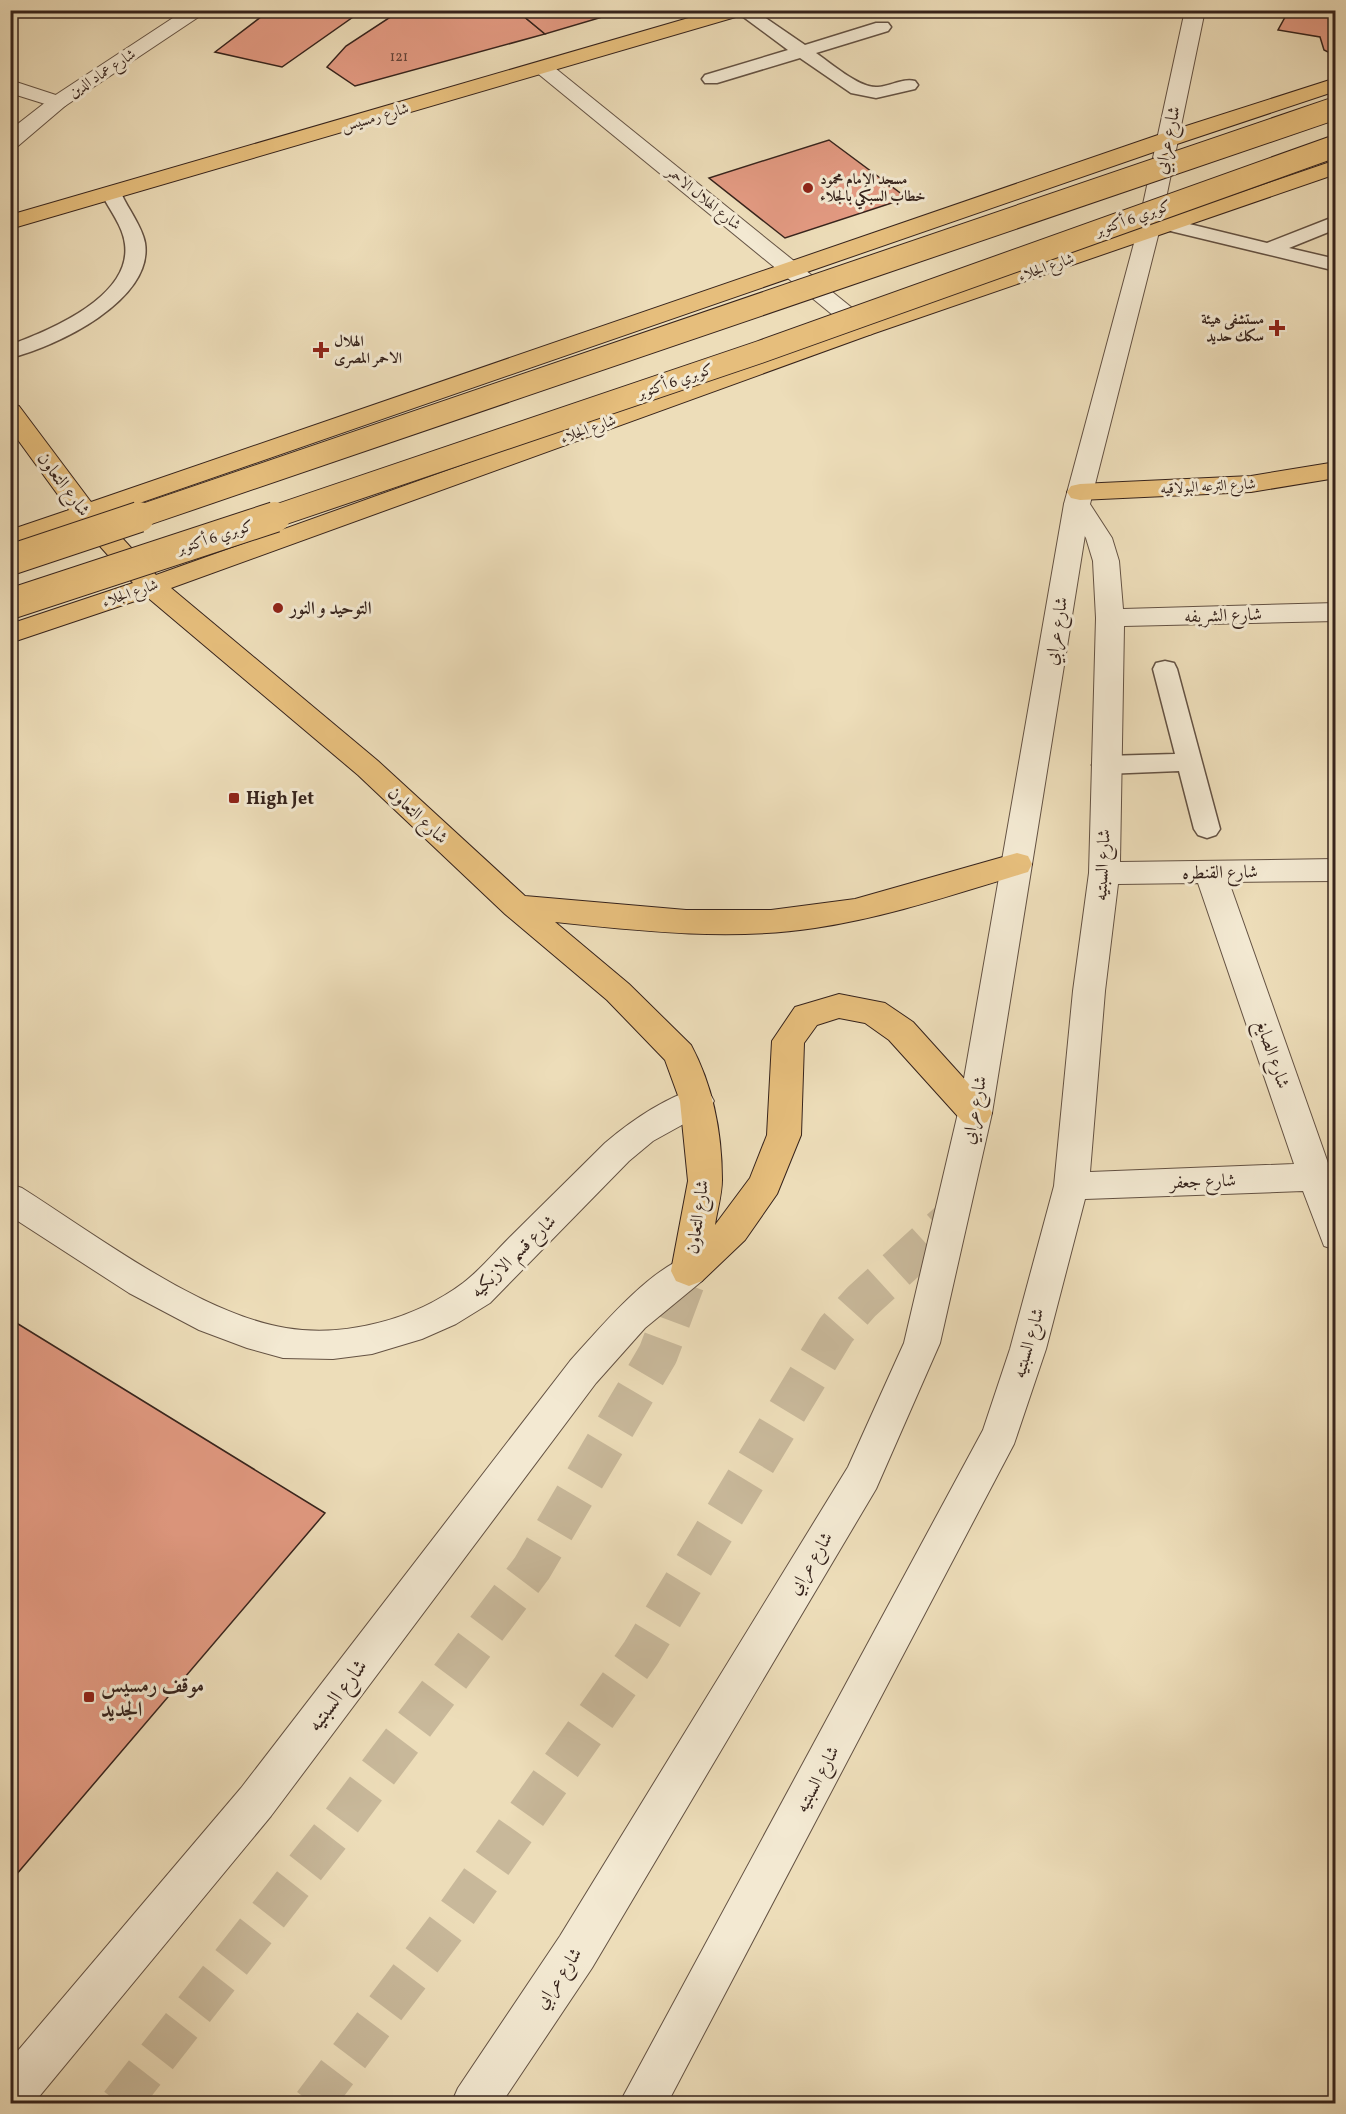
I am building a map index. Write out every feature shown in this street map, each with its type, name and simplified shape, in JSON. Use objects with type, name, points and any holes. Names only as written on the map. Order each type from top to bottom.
[{"type":"main road","name":"شارع رمسيس","points":[[10,222],[543,68],[707,15],[741,10]]},
{"type":"main road","points":[[10,538],[1166,140],[1335,84]]},
{"type":"main road","points":[[10,560],[326,455],[1335,108]]},
{"type":"main road","name":"كوبري 6 أكتوبر","points":[[10,604],[308,506],[760,352],[1335,146]]},
{"type":"main road","name":"شارع الجلاء","points":[[10,634],[152,586],[864,329],[1335,166]]},
{"type":"main road","name":"شارع التعاون","points":[[10,411],[86,513],[152,586],[368,768],[516,906],[618,992],[680,1054],[697,1101],[705,1181],[689,1271]]},
{"type":"main road","name":"شارع الترعه البولاقيه","points":[[1079,498],[1251,484],[1335,470]]},
{"type":"main road","points":[[516,906],[637,920],[710,923],[784,920],[866,907],[922,893],[1017,864]]},
{"type":"main road","points":[[689,1271],[733,1230],[765,1184],[783,1135],[788,1041],[806,1016],[839,1006],[874,1012],[901,1031],[975,1113]]},
{"type":"street","name":"شارع عماد الدين","points":[[10,141],[58,102],[199,10]]},
{"type":"street","name":"شارع عرابي","points":[[474,2103],[576,1952],[862,1477],[922,1343],[975,1113],[1079,498],[1158,229],[1166,140],[1196,10]]},
{"type":"street","name":"شارع الهلال الاحمر","points":[[543,68],[864,329]]},
{"type":"street","points":[[10,86],[58,102]]},
{"type":"street","name":"شارع السبتيه","points":[[642,2103],[1001,1433],[1028,1349],[1071,1186],[1089,991],[1104,873],[1110,618],[1106,561],[1099,538],[1079,498]]},
{"type":"street","name":"شارع الشريفه","points":[[1110,618],[1335,612]]},
{"type":"street","name":"شارع القنطره","points":[[1104,873],[1335,870]]},
{"type":"street","name":"شارع الصايغ","points":[[1210,873],[1326,1177],[1335,1236]]},
{"type":"street","name":"شارع قسم الازبكيه","points":[[10,1198],[111,1263],[190,1309],[237,1329],[284,1343],[318,1345],[353,1343],[387,1338],[420,1326],[450,1311],[477,1293],[617,1152],[641,1132],[697,1101]]},
{"type":"street","name":"شارع جعفر","points":[[1071,1186],[1326,1177]]},
{"type":"street","name":"شارع السبتيه","points":[[10,2096],[255,1802],[583,1372],[632,1317],[689,1271]]},
{"type":"lane","points":[[741,10],[857,89],[865,92],[886,92],[909,85]]},
{"type":"lane","points":[[711,79],[882,27]]},
{"type":"lane","points":[[10,352],[61,330],[95,310],[122,289],[134,269],[136,244],[111,193]]},
{"type":"lane","points":[[1269,249],[1335,222]]},
{"type":"lane","points":[[1158,229],[1269,249],[1335,265]]},
{"type":"lane","points":[[1165,669],[1207,829]]},
{"type":"lane","points":[[1105,765],[1189,762]]},
{"type":"building","points":[[270,10],[363,10],[282,67],[215,52]]},
{"type":"building","points":[[401,10],[516,10],[545,34],[355,86],[327,67],[346,46]]},
{"type":"building","points":[[516,10],[626,10],[545,34]]},
{"type":"building","points":[[1289,10],[1336,10],[1336,56],[1324,50],[1320,37],[1278,30]]},
{"type":"building","name":"مسجد الإمام محمود خطاب السبكي بالجلاء","points":[[829,140],[907,198],[785,238],[709,178]]},
{"type":"building","name":"موقف رمسيس الجديد","points":[[10,1319],[325,1513],[10,1882]]},
{"type":"tunnel","points":[[313,2104],[452,1920],[641,1653],[836,1330],[861,1302],[952,1219]]},
{"type":"tunnel","points":[[120,2104],[331,1835],[532,1568],[658,1354],[689,1271]]},
{"type":"place","name":"مسجد الإمام محمود خطاب السبكي بالجلاء","points":[[808,188]]},
{"type":"place","name":"مستشفى هيئة سكك حديد","points":[[1277,328]]},
{"type":"place","name":"الهلال الاحمر المصرى","points":[[321,350]]},
{"type":"place","name":"التوحيد و النور","points":[[278,608]]},
{"type":"place","name":"High Jet","points":[[234,798]]},
{"type":"place","name":"موقف رمسيس الجديد","points":[[89,1697]]}]
